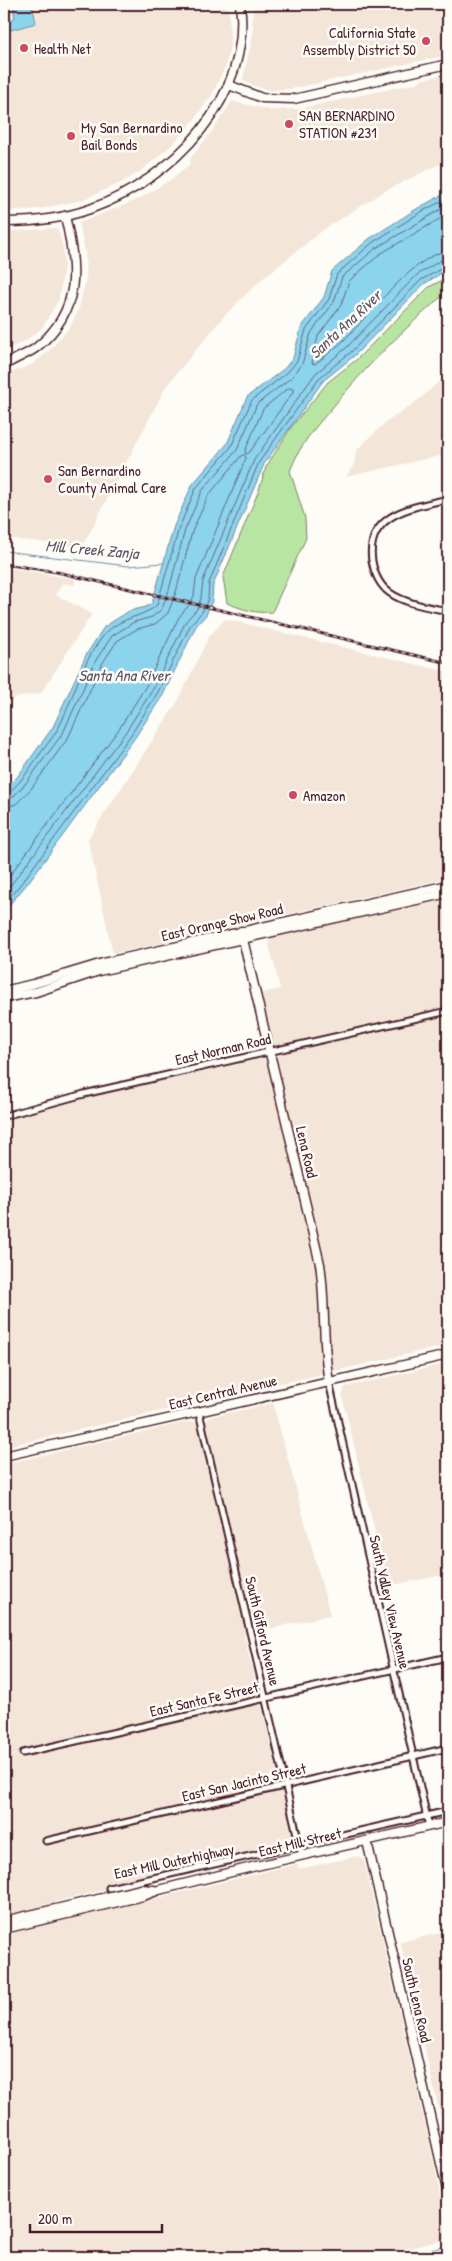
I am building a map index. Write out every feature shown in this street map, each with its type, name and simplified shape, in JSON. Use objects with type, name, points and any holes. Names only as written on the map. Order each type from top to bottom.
[{"type":"street","points":[[4,222],[24,222],[65,216],[90,209],[121,195],[164,167],[202,127],[229,85],[241,42],[240,4]]},
{"type":"street","points":[[229,85],[262,98],[294,99],[448,64]]},
{"type":"street","points":[[6,363],[27,354],[48,336],[60,320],[70,298],[74,264],[65,216]]},
{"type":"street","points":[[448,499],[400,511],[392,515],[378,529],[374,540],[372,559],[379,582],[396,597],[448,611]]},
{"type":"street","name":"East Orange Show Road","points":[[4,998],[36,992],[64,978],[103,963],[181,949],[448,884]]},
{"type":"street","name":"East Orange Show Road","points":[[242,935],[448,893]]},
{"type":"street","name":"Lena Road","points":[[242,935],[320,1264],[323,1292],[324,1353],[329,1382]]},
{"type":"street","name":"East Orange Show Road","points":[[4,990],[64,978]]},
{"type":"street","name":"East Norman Road","points":[[4,1116],[84,1094],[448,1011]]},
{"type":"street","name":"East Central Avenue","points":[[4,1456],[448,1355]]},
{"type":"street","name":"South Valley View Avenue","points":[[329,1382],[392,1669],[430,1827]]},
{"type":"street","name":"South Gifford Avenue","points":[[199,1412],[302,1856]]},
{"type":"street","name":"East Santa Fe Street","points":[[23,1752],[448,1657]]},
{"type":"street","name":"East San Jacinto Street","points":[[46,1840],[448,1748]]},
{"type":"street","name":"East Mill Outerhighway","points":[[110,1888],[448,1811]]},
{"type":"street","name":"East Mill Street","points":[[4,1929],[143,1896],[159,1890],[448,1822]]},
{"type":"street","name":"South Lena Road","points":[[367,1841],[448,2193]]},
{"type":"street","name":"East Mill Street","points":[[4,1920],[141,1889],[159,1890]]},
{"type":"shaded area","points":[[4,4],[229,4],[230,46],[226,65],[212,95],[188,128],[174,143],[141,171],[123,182],[82,200],[40,209],[4,211]]},
{"type":"shaded area","points":[[252,4],[448,4],[448,55],[291,89],[269,90],[257,87],[243,79],[253,34]]},
{"type":"shaded area","points":[[448,73],[448,160],[385,191],[327,227],[262,279],[225,315],[167,385],[82,547],[4,538],[4,375],[29,366],[47,353],[70,327],[79,308],[86,278],[85,252],[79,223],[139,199],[170,180],[190,164],[190,159],[213,130],[232,101],[271,110],[298,109],[417,83],[421,80]]},
{"type":"shaded area","points":[[58,229],[63,248],[64,266],[59,299],[42,328],[27,340],[4,351],[4,232]]},
{"type":"shaded area","points":[[448,374],[448,454],[346,477],[354,464],[356,451],[387,421],[417,401]]},
{"type":"shaded area","points":[[4,567],[75,579],[75,585],[62,583],[56,595],[92,614],[41,693],[15,698],[4,708]]},
{"type":"shaded area","points":[[225,619],[448,672],[448,878],[113,954],[88,839],[178,701],[208,638]]},
{"type":"shaded area","points":[[448,898],[448,1345],[4,1447],[4,1120],[76,1099],[276,1056],[262,993],[280,989],[267,936]]},
{"type":"shaded area","points":[[448,1363],[448,1574],[388,1586],[342,1396],[345,1387]]},
{"type":"shaded area","points":[[273,1403],[330,1615],[244,1635],[294,1840],[291,1843],[107,1886],[108,1889],[54,1902],[55,1906],[4,1918],[4,1464],[191,1421],[196,1423],[208,1420],[210,1417]]},
{"type":"shaded area","points":[[358,1856],[364,1860],[435,2167],[448,2239],[371,2257],[4,2257],[4,1935],[297,1864],[299,1869]]},
{"type":"shaded area","points":[[448,1931],[448,2149],[400,1942]]},
{"type":"green space","points":[[448,277],[448,291],[417,318],[359,377],[313,430],[299,452],[290,471],[305,518],[306,538],[272,612],[254,612],[227,603],[223,577],[259,490],[266,467],[292,426],[328,382],[356,360],[429,287]]},
{"type":"water","points":[[13,4],[32,4],[36,23],[7,31],[5,25],[15,17]]},
{"type":"water","name":"Santa Ana River","points":[[448,192],[448,269],[424,284],[354,356],[323,381],[264,464],[213,585],[212,601],[206,615],[196,626],[163,695],[134,739],[27,884],[4,911],[4,791],[18,776],[53,727],[86,655],[104,627],[129,611],[146,607],[152,603],[174,526],[192,485],[227,444],[247,397],[285,368],[293,358],[301,328],[324,297],[332,271],[369,239],[418,208]]},
{"type":"waterway","name":"Mill Creek Zanja","points":[[4,551],[128,566],[164,563]]},
{"type":"waterway","points":[[401,2257],[443,2247]]},
{"type":"railway","points":[[4,564],[57,572],[448,663]]},
{"type":"place","name":"California State Assembly District 50","points":[[426,41]]},
{"type":"place","name":"Health Net","points":[[24,48]]},
{"type":"place","name":"SAN BERNARDINO STATION #231","points":[[289,124]]},
{"type":"place","name":"My San Bernardino Bail Bonds","points":[[71,136]]},
{"type":"place","name":"San Bernardino County Animal Care","points":[[48,479]]},
{"type":"place","name":"Amazon","points":[[293,795]]}]
